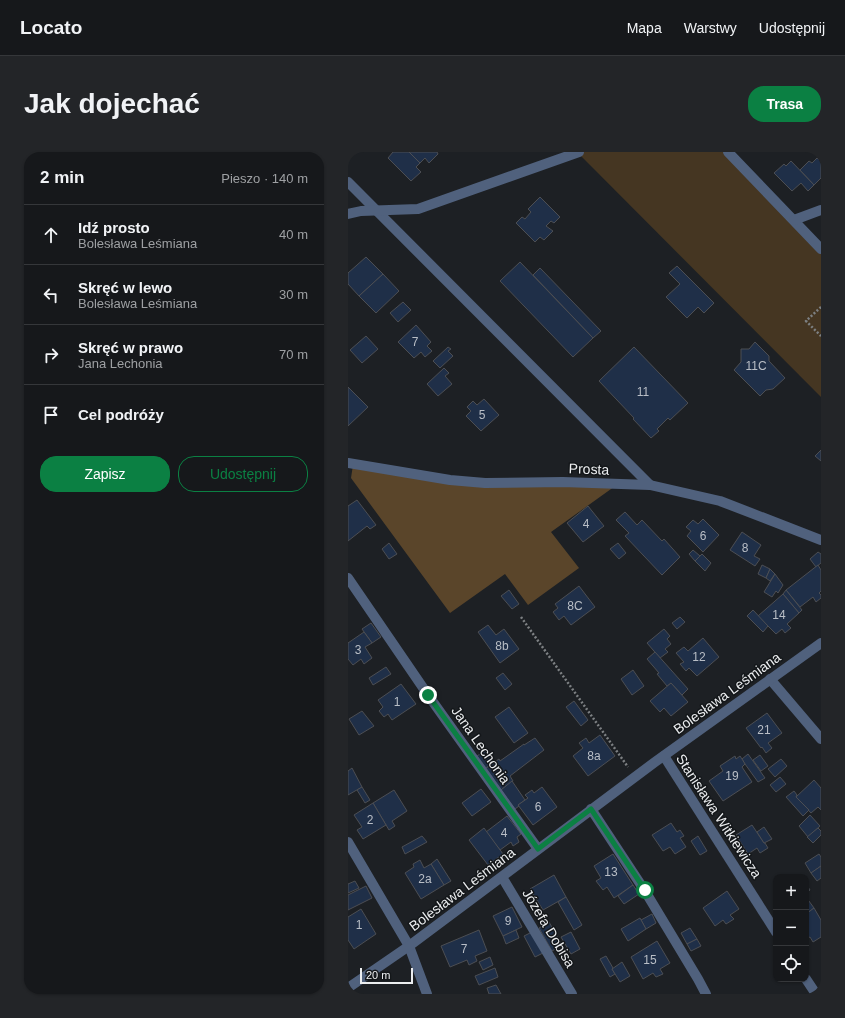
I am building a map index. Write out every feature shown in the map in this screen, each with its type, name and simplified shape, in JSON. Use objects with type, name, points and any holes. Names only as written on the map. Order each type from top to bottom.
[{"type":"street","points":[[348,214],[361,211],[418,209],[579,152]]},
{"type":"street","points":[[728,152],[821,248]]},
{"type":"street","points":[[348,182],[650,485]]},
{"type":"street","points":[[794,220],[821,210]]},
{"type":"street","name":"Prosta","points":[[348,463],[450,480],[485,483],[563,482],[650,485],[720,501],[821,540]]},
{"type":"street","name":"Jana Lechonia","points":[[348,578],[428,695],[538,849]]},
{"type":"street","name":"Bolesława Leśmiana","points":[[348,988],[409,946],[591,809],[821,643]]},
{"type":"street","points":[[770,679],[821,739]]},
{"type":"street","name":"Stanisława Witkiewicza","points":[[664,756],[773,927]]},
{"type":"street","points":[[591,809],[645,890],[706,994]]},
{"type":"street","points":[[348,842],[409,946],[427,994]]},
{"type":"street","name":"Józefa Dobisa","points":[[502,876],[572,994]]},
{"type":"street","points":[[808,982],[816,994]]},
{"type":"path","points":[[821,306],[806,321],[821,336]]},
{"type":"path","points":[[521,617],[635,777]]},
{"type":"shaded area","points":[[728,152],[821,249],[821,397],[578,153]]},
{"type":"shaded area","points":[[353,465],[450,480],[618,484],[551,532],[579,568],[528,605],[505,574],[450,613],[351,478]]},
{"type":"building","points":[[393,152],[409,152],[420,163],[416,167],[421,172],[411,181],[388,158]]},
{"type":"building","points":[[409,152],[437,152],[438,154],[429,163],[425,158],[420,163]]},
{"type":"building","points":[[817,158],[821,161],[821,178],[814,185],[800,170],[809,161],[812,163]]},
{"type":"building","points":[[791,161],[814,185],[808,191],[801,183],[792,191],[774,173],[784,164],[786,166]]},
{"type":"building","points":[[540,197],[560,217],[554,223],[551,221],[546,226],[553,231],[544,240],[540,237],[535,242],[516,223],[522,217],[525,219],[531,212],[528,209]]},
{"type":"building","points":[[366,257],[383,274],[359,296],[348,284],[348,273]]},
{"type":"building","points":[[520,262],[593,338],[573,357],[500,281]]},
{"type":"building","points":[[677,266],[714,303],[704,313],[698,307],[687,318],[666,297],[680,284],[669,273]]},
{"type":"building","points":[[540,268],[601,331],[593,338],[533,275]]},
{"type":"building","points":[[383,274],[399,291],[376,313],[359,296]]},
{"type":"building","points":[[403,302],[411,310],[398,322],[390,313]]},
{"type":"building","points":[[416,325],[431,342],[427,346],[432,351],[425,357],[421,352],[414,358],[398,342]]},
{"type":"building","points":[[366,336],[378,349],[362,363],[350,350]]},
{"type":"building","points":[[755,342],[769,356],[769,361],[785,378],[773,389],[766,390],[760,396],[734,370],[741,362],[741,349],[749,349]]},
{"type":"building","points":[[448,347],[451,349],[448,351],[453,356],[440,368],[433,361]]},
{"type":"building","points":[[634,347],[688,403],[670,420],[668,418],[657,429],[659,431],[651,438],[599,381]]},
{"type":"building","points":[[444,368],[449,373],[445,376],[452,384],[438,396],[427,384]]},
{"type":"building","points":[[348,387],[368,407],[348,426]]},
{"type":"building","points":[[484,399],[499,415],[481,431],[466,416],[471,411],[467,407],[473,401],[477,405]]},
{"type":"building","points":[[821,450],[821,461],[815,456]]},
{"type":"building","points":[[357,500],[376,525],[370,529],[367,526],[348,541],[348,506]]},
{"type":"building","points":[[588,506],[604,526],[583,542],[567,523]]},
{"type":"building","points":[[625,512],[637,525],[642,520],[662,541],[664,539],[680,557],[662,575],[625,536],[629,533],[616,520]]},
{"type":"building","points":[[703,519],[719,535],[703,552],[687,536],[691,531],[686,527],[693,520],[698,524]]},
{"type":"building","points":[[742,532],[761,545],[754,556],[760,559],[755,566],[730,550]]},
{"type":"building","points":[[389,543],[397,554],[389,559],[382,549]]},
{"type":"building","points":[[618,543],[626,553],[619,559],[610,549]]},
{"type":"building","points":[[693,550],[700,556],[695,561],[689,554]]},
{"type":"building","points":[[818,552],[821,554],[821,563],[816,567],[810,559]]},
{"type":"building","points":[[702,554],[711,563],[705,571],[695,561]]},
{"type":"building","points":[[762,565],[770,569],[766,578],[758,574]]},
{"type":"building","points":[[818,565],[821,570],[821,591],[819,593],[821,598],[816,602],[813,597],[800,607],[786,590]]},
{"type":"building","points":[[770,569],[775,574],[770,581],[766,578]]},
{"type":"building","points":[[775,574],[783,585],[778,593],[776,591],[772,597],[764,592]]},
{"type":"building","points":[[579,586],[595,607],[571,625],[564,616],[559,620],[553,612],[558,608],[555,604]]},
{"type":"building","points":[[509,590],[519,604],[512,609],[501,596]]},
{"type":"building","points":[[786,590],[802,610],[799,613],[783,594]]},
{"type":"building","points":[[783,594],[799,613],[787,624],[791,628],[785,633],[782,629],[776,634],[758,616]]},
{"type":"building","points":[[753,610],[768,626],[763,632],[747,616]]},
{"type":"building","points":[[680,617],[685,622],[677,629],[672,623]]},
{"type":"building","points":[[371,623],[381,637],[372,643],[362,629]]},
{"type":"building","points":[[488,625],[496,635],[504,629],[519,649],[500,663],[478,632]]},
{"type":"building","points":[[664,629],[670,636],[667,639],[671,644],[665,649],[668,652],[660,658],[647,643]]},
{"type":"building","points":[[364,632],[372,643],[365,647],[372,658],[364,664],[361,659],[353,665],[348,659],[348,643]]},
{"type":"building","points":[[703,638],[719,657],[697,676],[689,668],[686,671],[680,664],[684,662],[676,653],[684,647],[688,651]]},
{"type":"building","points":[[655,652],[688,689],[682,695],[671,683],[667,686],[657,674],[659,673],[647,659]]},
{"type":"building","points":[[386,667],[391,674],[373,685],[369,678]]},
{"type":"building","points":[[633,670],[644,686],[632,695],[621,679]]},
{"type":"building","points":[[503,673],[512,684],[505,690],[496,678]]},
{"type":"building","points":[[671,683],[688,702],[671,716],[664,708],[660,712],[650,701]]},
{"type":"building","points":[[401,684],[416,704],[392,720],[388,714],[384,717],[379,711],[383,707],[378,700]]},
{"type":"building","points":[[574,701],[588,720],[581,726],[566,707]]},
{"type":"building","points":[[509,707],[528,733],[514,743],[495,717]]},
{"type":"building","points":[[362,711],[374,726],[359,735],[349,719]]},
{"type":"building","points":[[767,713],[782,733],[768,743],[772,748],[766,753],[746,728]]},
{"type":"building","points":[[600,735],[615,756],[588,776],[573,756],[583,748],[579,743],[586,738],[589,743]]},
{"type":"building","points":[[535,738],[544,750],[510,776],[513,781],[501,790],[486,768],[499,759],[500,761]]},
{"type":"building","points":[[486,750],[494,762],[486,768],[477,756]]},
{"type":"building","points":[[748,754],[765,778],[758,782],[742,759]]},
{"type":"building","points":[[760,755],[768,766],[761,771],[753,760]]},
{"type":"building","points":[[735,756],[736,759],[740,756],[742,759],[745,764],[742,767],[752,782],[723,801],[709,781],[723,771],[720,766]]},
{"type":"building","points":[[781,759],[787,766],[775,777],[768,769]]},
{"type":"building","points":[[352,768],[362,787],[348,795],[348,771]]},
{"type":"building","points":[[780,777],[786,784],[776,792],[770,785]]},
{"type":"building","points":[[814,780],[821,788],[821,810],[818,807],[811,813],[796,797]]},
{"type":"building","points":[[512,781],[525,800],[515,809],[501,790]]},
{"type":"building","points":[[362,787],[370,800],[365,803],[357,790]]},
{"type":"building","points":[[542,787],[557,807],[533,825],[518,805],[528,798],[525,795],[532,790],[534,793]]},
{"type":"building","points":[[481,789],[491,802],[472,816],[462,803]]},
{"type":"building","points":[[394,790],[407,811],[392,821],[395,826],[389,830],[373,803]]},
{"type":"building","points":[[794,791],[797,795],[796,797],[809,810],[803,816],[786,797]]},
{"type":"building","points":[[373,803],[386,825],[363,839],[357,830],[362,827],[354,815]]},
{"type":"building","points":[[810,815],[820,826],[808,837],[799,826]]},
{"type":"building","points":[[507,816],[521,834],[517,837],[519,842],[513,846],[511,842],[500,850],[486,832]]},
{"type":"building","points":[[671,823],[677,832],[680,830],[684,836],[680,838],[686,847],[675,854],[670,847],[663,851],[652,835]]},
{"type":"building","points":[[752,825],[768,848],[760,853],[757,848],[748,854],[736,835]]},
{"type":"building","points":[[764,827],[772,839],[764,843],[757,832]]},
{"type":"building","points":[[484,828],[503,854],[488,865],[469,840]]},
{"type":"building","points":[[818,828],[821,831],[821,835],[813,843],[807,837]]},
{"type":"building","points":[[422,836],[427,842],[405,854],[402,847]]},
{"type":"building","points":[[698,836],[707,851],[700,855],[691,841]]},
{"type":"building","points":[[613,854],[633,885],[614,898],[607,887],[603,890],[596,881],[601,878],[594,866]]},
{"type":"building","points":[[819,854],[821,857],[821,866],[811,873],[805,863]]},
{"type":"building","points":[[437,859],[451,881],[444,885],[431,864]]},
{"type":"building","points":[[420,860],[424,868],[431,864],[444,885],[421,899],[405,873],[414,867],[413,864]]},
{"type":"building","points":[[821,866],[821,878],[817,881],[811,873]]},
{"type":"building","points":[[554,875],[566,897],[543,910],[530,889]]},
{"type":"building","points":[[355,881],[359,888],[348,893],[348,884]]},
{"type":"building","points":[[633,885],[639,894],[624,904],[618,896]]},
{"type":"building","points":[[366,886],[372,898],[348,910],[348,895]]},
{"type":"building","points":[[727,891],[739,909],[730,915],[734,919],[726,924],[723,920],[715,926],[703,908]]},
{"type":"building","points":[[566,897],[582,925],[574,930],[558,902]]},
{"type":"building","points":[[809,901],[814,908],[809,912]]},
{"type":"building","points":[[512,907],[522,927],[503,936],[493,916]]},
{"type":"building","points":[[814,908],[821,920],[821,937],[813,942],[809,938],[809,912]]},
{"type":"building","points":[[361,909],[376,934],[354,949],[348,940],[348,917]]},
{"type":"building","points":[[652,914],[656,923],[646,929],[641,920]]},
{"type":"building","points":[[640,918],[646,929],[628,941],[621,929]]},
{"type":"building","points":[[549,922],[562,945],[552,951],[539,928]]},
{"type":"building","points":[[690,928],[697,939],[687,944],[681,933]]},
{"type":"building","points":[[479,930],[487,951],[475,956],[477,961],[469,965],[467,960],[450,967],[441,946]]},
{"type":"building","points":[[516,930],[519,938],[506,944],[503,936]]},
{"type":"building","points":[[532,932],[543,953],[535,957],[524,936]]},
{"type":"building","points":[[571,932],[580,949],[571,954],[561,937]]},
{"type":"building","points":[[697,939],[701,946],[691,951],[687,944]]},
{"type":"building","points":[[657,941],[670,963],[660,969],[663,974],[656,977],[653,973],[643,979],[631,957]]},
{"type":"building","points":[[606,956],[615,974],[610,977],[600,959]]},
{"type":"building","points":[[490,957],[493,965],[483,970],[479,962]]},
{"type":"building","points":[[622,962],[630,976],[620,982],[612,969]]},
{"type":"building","points":[[495,968],[498,977],[479,985],[475,976]]},
{"type":"building","points":[[496,985],[501,994],[489,994],[487,988]]},
{"type":"route","points":[[428,695],[538,849],[591,809],[645,890]]}]
